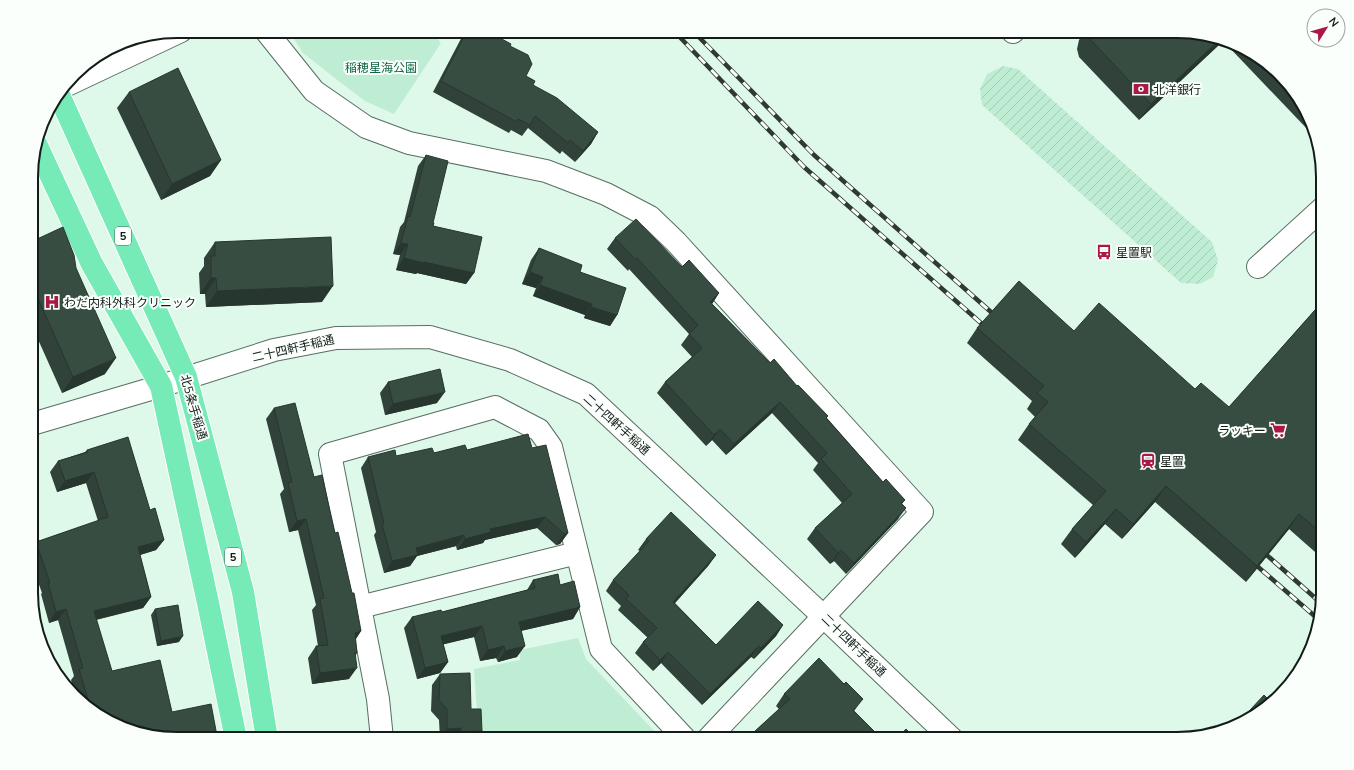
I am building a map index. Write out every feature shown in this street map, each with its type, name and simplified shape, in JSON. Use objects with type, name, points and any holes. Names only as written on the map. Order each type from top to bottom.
[{"type":"highway","name":"北5条手稲通","points":[[61,100],[186,377],[243,592],[266,732]]},
{"type":"highway","points":[[40,153],[92,264],[161,386],[235,732]]},
{"type":"street","points":[[76,80],[165,38]]},
{"type":"street","points":[[272,38],[314,91],[366,127],[410,143],[546,171],[606,194],[650,217],[676,242],[922,512],[715,732]]},
{"type":"street","points":[[1258,267],[1316,214]]},
{"type":"street","name":"二十四軒手稲通","points":[[38,422],[161,386],[274,350],[336,338],[430,337],[510,360],[586,394],[945,732]]},
{"type":"street","points":[[381,732],[378,699],[330,454],[495,407],[539,430],[551,447],[601,649],[678,732]]},
{"type":"street","points":[[360,607],[577,553]]},
{"type":"green space","name":"稲穂星海公園","points":[[293,38],[437,38],[441,43],[394,114],[365,101],[303,53]]},
{"type":"green space","points":[[1003,66],[1018,69],[1212,242],[1218,260],[1213,277],[1200,284],[1181,283],[982,105],[980,89],[987,74]]},
{"type":"green space","points":[[578,638],[586,659],[655,732],[478,732],[474,669],[520,660],[520,650]]},
{"type":"building","points":[[463,38],[500,38],[511,44],[510,46],[528,55],[532,64],[526,76],[535,81],[533,85],[557,98],[598,132],[583,151],[570,140],[568,143],[535,116],[530,125],[518,119],[517,122],[441,81]]},
{"type":"building","points":[[1091,38],[1177,38],[1195,39],[1215,44],[1151,104]]},
{"type":"building","points":[[178,68],[221,160],[172,184],[129,92]]},
{"type":"building","points":[[426,155],[448,161],[433,226],[482,237],[474,273],[404,258],[408,244],[401,243],[408,216],[410,217]]},
{"type":"building","points":[[636,219],[682,267],[689,260],[719,293],[710,302],[770,363],[774,359],[797,386],[798,385],[828,416],[826,418],[883,482],[886,479],[905,500],[901,503],[906,508],[854,563],[841,550],[838,553],[815,528],[852,494],[821,459],[827,453],[780,402],[734,444],[720,429],[714,435],[665,382],[702,348],[689,334],[698,325],[637,258],[636,260],[615,238]]},
{"type":"building","points":[[63,227],[74,255],[76,268],[116,358],[73,377],[38,298],[38,239]]},
{"type":"building","points":[[331,237],[333,286],[217,291],[216,278],[211,278],[211,256],[215,256],[215,242]]},
{"type":"building","points":[[539,248],[582,265],[580,272],[626,288],[617,315],[591,307],[592,304],[540,285],[543,277],[530,272]]},
{"type":"building","points":[[1019,281],[1074,331],[1099,303],[1195,389],[1201,383],[1229,407],[1316,309],[1316,528],[1299,514],[1257,566],[1166,486],[1133,524],[1116,509],[1086,542],[1072,529],[1106,491],[1029,424],[1048,402],[1037,393],[1044,386],[977,328]]},
{"type":"building","points":[[440,369],[445,392],[393,404],[388,382]]},
{"type":"building","points":[[295,403],[314,477],[322,475],[335,533],[338,532],[352,593],[354,593],[361,631],[355,633],[357,668],[320,673],[316,646],[328,645],[320,599],[324,598],[306,519],[297,521],[288,483],[292,482],[274,408]]},
{"type":"building","points":[[528,434],[532,448],[546,445],[568,533],[564,534],[545,517],[490,529],[491,532],[465,539],[464,535],[416,548],[418,555],[392,561],[382,524],[384,523],[368,457],[395,450],[396,456],[432,448],[434,453],[465,445],[467,450]]},
{"type":"building","points":[[128,437],[150,510],[155,508],[164,540],[138,547],[151,597],[94,611],[112,671],[160,660],[172,712],[211,704],[216,732],[159,731],[141,727],[107,713],[88,700],[79,669],[83,668],[66,609],[56,612],[48,583],[50,583],[38,548],[38,541],[108,517],[94,472],[65,481],[58,461],[88,452],[87,450]]},
{"type":"building","points":[[671,512],[716,555],[673,602],[716,645],[758,601],[783,625],[761,648],[759,646],[710,694],[668,652],[660,660],[643,642],[657,628],[626,599],[629,595],[613,580],[649,541],[646,539]]},
{"type":"building","points":[[558,574],[560,585],[574,581],[580,607],[519,622],[525,646],[505,651],[504,646],[488,650],[482,626],[441,636],[448,662],[425,668],[412,617],[441,610],[442,612],[535,588],[533,580]]},
{"type":"building","points":[[178,605],[183,636],[161,641],[155,609]]},
{"type":"building","points":[[819,658],[844,684],[846,682],[863,699],[853,710],[875,732],[754,732],[790,699],[784,694]]},
{"type":"building","points":[[470,673],[471,709],[481,709],[482,731],[461,732],[461,728],[447,729],[447,709],[439,700],[440,674]]},
{"type":"building","points":[[1264,695],[1267,698],[1262,703],[1248,712]]},
{"type":"railway","points":[[681,38],[804,167],[990,331]]},
{"type":"railway","points":[[700,38],[814,155],[1000,320]]},
{"type":"railway","points":[[1260,549],[1316,599]]},
{"type":"railway","points":[[1249,559],[1314,615]]},
{"type":"place","name":"北洋銀行","points":[[1141,89]]},
{"type":"place","name":"星置駅","points":[[1104,252]]},
{"type":"place","name":"わだ内科外科クリニック","points":[[52,302]]},
{"type":"place","name":"ラッキー","points":[[1278,430]]},
{"type":"place","name":"星置","points":[[1148,461]]}]
